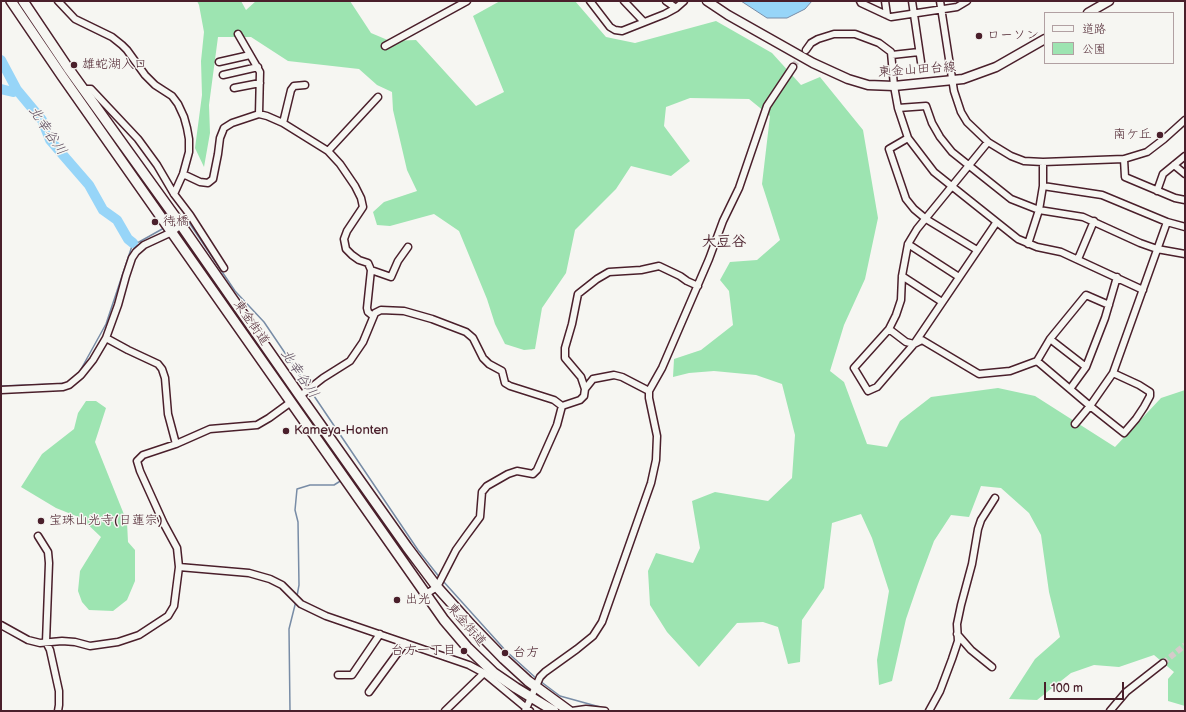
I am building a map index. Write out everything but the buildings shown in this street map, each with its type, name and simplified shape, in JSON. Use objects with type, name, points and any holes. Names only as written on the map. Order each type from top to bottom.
[{"type":"highway","name":"東金街道","points":[[11,1],[103,136],[456,635],[476,656],[504,681],[554,711]]},
{"type":"highway","name":"東金街道","points":[[23,1],[83,89],[181,225],[407,547],[437,587],[504,659],[569,711]]},
{"type":"highway","points":[[291,402],[300,396]]},
{"type":"main road","name":"東金山田台線","points":[[707,1],[728,15],[813,63],[848,79],[868,85],[894,86],[963,79],[996,67],[1044,40]]},
{"type":"main road","points":[[1090,12],[1109,1]]},
{"type":"street","points":[[58,1],[75,19],[112,37],[122,45],[145,75],[155,85],[172,96],[178,104],[184,117],[189,139],[189,152],[183,174],[174,194]]},
{"type":"street","points":[[385,46],[467,1]]},
{"type":"street","points":[[590,1],[610,27],[615,30],[622,31],[676,8],[684,1]]},
{"type":"street","points":[[624,1],[644,22]]},
{"type":"street","points":[[666,1],[676,8]]},
{"type":"street","points":[[860,1],[860,3],[891,17],[957,7],[967,1]]},
{"type":"street","points":[[885,1],[887,15]]},
{"type":"street","points":[[912,1],[920,62]]},
{"type":"street","points":[[940,1],[952,81],[961,112],[968,122],[988,142],[1011,156],[1024,161],[1043,162],[1124,159],[1147,152],[1185,120]]},
{"type":"street","points":[[238,34],[260,72],[259,114]]},
{"type":"street","points":[[806,50],[818,39],[834,34],[855,34],[879,43],[892,55],[894,86],[898,108],[908,138],[934,172],[996,223],[1018,239],[1028,244],[1061,252],[1143,290]]},
{"type":"street","points":[[892,55],[919,52]]},
{"type":"street","points":[[219,62],[250,55]]},
{"type":"street","points":[[223,75],[258,67]]},
{"type":"street","points":[[179,567],[249,573],[270,578],[282,585],[301,604],[326,616],[469,665],[484,673],[527,710],[530,697],[540,677],[577,650],[593,636],[602,622],[650,483],[656,460],[657,436],[649,398],[649,391],[662,368],[698,286],[723,221],[739,188],[767,106],[793,67]]},
{"type":"street","points":[[234,88],[260,83]]},
{"type":"street","points":[[283,123],[291,90],[294,86],[305,85]]},
{"type":"street","points":[[83,89],[91,89],[138,140],[198,227],[224,268]]},
{"type":"street","points":[[328,151],[378,97]]},
{"type":"street","points":[[898,108],[926,106],[932,123],[940,137],[952,152],[968,166],[1011,198],[1039,210],[1083,217],[1140,243],[1157,249],[1185,254]]},
{"type":"street","points":[[183,174],[200,182],[208,183],[213,179],[220,138],[224,128],[232,122],[259,114],[283,123],[328,151],[340,164],[355,186],[361,198],[363,208],[347,231],[344,239],[346,249],[356,258],[368,263],[371,270],[366,308],[368,312],[374,316]]},
{"type":"street","points":[[103,136],[122,123]]},
{"type":"street","points":[[908,138],[889,149],[906,199],[914,209],[926,218],[977,250]]},
{"type":"street","points":[[988,142],[917,229],[908,244],[902,276],[901,300],[896,314],[888,329],[854,368],[868,391],[877,387],[914,344],[996,223]]},
{"type":"street","points":[[1157,191],[1163,174],[1185,156]]},
{"type":"street","points":[[1124,159],[1125,177],[1175,198],[1185,200]]},
{"type":"street","points":[[1028,244],[1039,210],[1043,186],[1043,162]]},
{"type":"street","points":[[1174,165],[1185,174]]},
{"type":"street","points":[[1043,186],[1102,194],[1166,222],[1185,227]]},
{"type":"street","points":[[1078,259],[1094,221]]},
{"type":"street","points":[[1075,424],[1090,406],[1113,373],[1166,222]]},
{"type":"street","points":[[1,390],[52,388],[69,385],[81,376],[93,360],[106,338],[118,305],[130,264],[136,252],[144,245],[172,232],[181,225]]},
{"type":"street","points":[[908,244],[959,277]]},
{"type":"street","points":[[371,270],[391,277],[398,261],[408,247]]},
{"type":"street","points":[[562,406],[583,398],[584,389],[581,377],[565,358],[565,348],[578,294],[597,279],[609,272],[641,270],[659,266],[698,286]]},
{"type":"street","points":[[902,276],[942,302]]},
{"type":"street","points":[[1070,389],[1086,367],[1109,305],[1117,277]]},
{"type":"street","points":[[888,329],[906,342],[914,344],[922,340],[979,374],[1010,371],[1036,361],[1050,339],[1086,295],[1109,305]]},
{"type":"street","points":[[300,396],[323,378],[350,362],[363,342],[375,313],[381,310],[404,311],[432,319],[466,332],[473,338],[482,358],[489,364],[502,371],[505,383],[554,400],[562,406]]},
{"type":"street","points":[[106,338],[158,364],[162,369],[165,378],[168,414],[176,444]]},
{"type":"street","points":[[1050,339],[1086,367]]},
{"type":"street","points":[[1036,361],[1124,433],[1136,419],[1150,396],[1150,392],[1139,385],[1113,373]]},
{"type":"street","points":[[584,389],[593,379],[622,376],[649,391]]},
{"type":"street","points":[[1,625],[28,640],[40,643],[69,641],[90,646],[118,642],[139,635],[168,616],[175,600],[179,567],[175,543],[161,518],[140,472],[137,461],[143,455],[176,444],[210,429],[257,425],[291,402]]},
{"type":"street","points":[[426,594],[437,587],[456,550],[480,517],[482,492],[491,482],[508,474],[517,471],[533,474],[537,470],[557,425],[562,406]]},
{"type":"street","points":[[929,711],[940,691],[958,641],[957,624],[972,564],[978,529],[981,520],[995,498]]},
{"type":"street","points":[[38,536],[48,552],[49,563],[46,642],[50,650],[59,691],[58,711]]},
{"type":"street","points":[[338,675],[352,675],[380,634]]},
{"type":"street","points":[[957,634],[971,650],[992,667]]},
{"type":"street","points":[[368,692],[404,643]]},
{"type":"street","points":[[469,665],[476,656]]},
{"type":"street","points":[[1110,711],[1126,692],[1162,662]]},
{"type":"street","points":[[445,711],[484,673]]},
{"type":"street","points":[[572,711],[586,709],[605,711]]},
{"type":"green space","points":[[197,1],[241,1],[246,10],[256,1],[350,1],[371,33],[390,41],[416,40],[476,106],[504,92],[473,16],[500,1],[575,1],[606,37],[635,43],[716,21],[772,53],[801,85],[820,77],[863,130],[878,218],[865,279],[844,325],[830,371],[844,382],[867,444],[887,447],[900,421],[931,397],[998,388],[1035,396],[1115,447],[1161,398],[1185,390],[1185,706],[1168,701],[1168,679],[1174,672],[1154,655],[1119,667],[1094,665],[1071,673],[1037,700],[1009,699],[1035,659],[1060,637],[1049,592],[1041,535],[1029,513],[1001,488],[981,486],[969,517],[951,515],[934,541],[906,619],[892,681],[879,685],[877,660],[889,591],[872,538],[861,514],[832,523],[824,588],[802,620],[800,662],[788,664],[778,627],[763,622],[737,623],[699,667],[667,632],[650,605],[648,571],[656,553],[693,563],[700,548],[692,501],[715,492],[768,501],[792,478],[795,435],[782,384],[756,375],[714,371],[689,373],[673,377],[674,359],[701,350],[733,325],[729,291],[720,280],[730,262],[757,260],[780,240],[762,184],[770,116],[749,99],[690,98],[666,107],[664,126],[690,161],[671,176],[631,166],[616,189],[575,230],[566,273],[542,308],[535,349],[524,350],[505,344],[495,324],[487,299],[459,231],[434,214],[390,226],[377,225],[373,212],[384,202],[417,191],[407,170],[393,110],[392,92],[377,85],[359,69],[288,61],[251,37],[218,37],[209,105],[210,133],[204,167],[195,148],[202,95],[201,61],[204,32]]},
{"type":"green space","points":[[86,401],[96,401],[106,408],[95,442],[127,522],[128,542],[135,550],[135,581],[127,600],[113,611],[89,610],[82,602],[78,591],[80,571],[101,537],[81,518],[56,508],[21,487],[42,454],[74,429],[78,413]]},
{"type":"water","points":[[741,1],[812,1],[805,9],[787,18],[767,18]]},
{"type":"waterway","name":"北幸谷川","points":[[1,60],[17,90],[42,120],[50,140],[89,185],[103,210],[117,220],[128,239],[133,243]]},
{"type":"waterway","name":"北幸谷川","points":[[1,89],[13,92],[17,90]]},
{"type":"waterway","name":"北幸谷川","points":[[181,217],[184,215],[235,291],[264,322],[308,387]]},
{"type":"waterway","points":[[80,371],[106,324],[133,243],[139,242],[164,228]]},
{"type":"waterway","points":[[1,386],[56,384],[66,383],[70,380]]},
{"type":"waterway","name":"北幸谷川","points":[[310,390],[418,550],[440,578]]},
{"type":"waterway","points":[[297,596],[299,585],[298,522],[295,510],[297,489],[310,485],[334,485],[342,480]]},
{"type":"waterway","name":"北幸谷川","points":[[443,581],[506,651],[537,679]]},
{"type":"waterway","points":[[290,711],[289,629],[296,601]]},
{"type":"waterway","name":"北幸谷川","points":[[540,681],[560,696],[600,708]]},
{"type":"tunnel","points":[[793,67],[803,53]]},
{"type":"tunnel","points":[[1163,663],[1185,645]]},
{"type":"place","name":"ローソン","points":[[979,36]]},
{"type":"place","name":"雄蛇湖入口","points":[[74,65]]},
{"type":"place","name":"南ケ丘","points":[[1160,135]]},
{"type":"place","name":"待橋","points":[[155,222]]},
{"type":"place","name":"Kameya-Honten","points":[[286,431]]},
{"type":"place","name":"宝珠山光寺(日蓮宗)","points":[[41,521]]},
{"type":"place","name":"出光","points":[[397,600]]},
{"type":"place","name":"台方一丁目","points":[[464,651]]},
{"type":"place","name":"台方","points":[[505,653]]},
{"type":"district","name":"大豆谷","points":[[724,242]]}]
